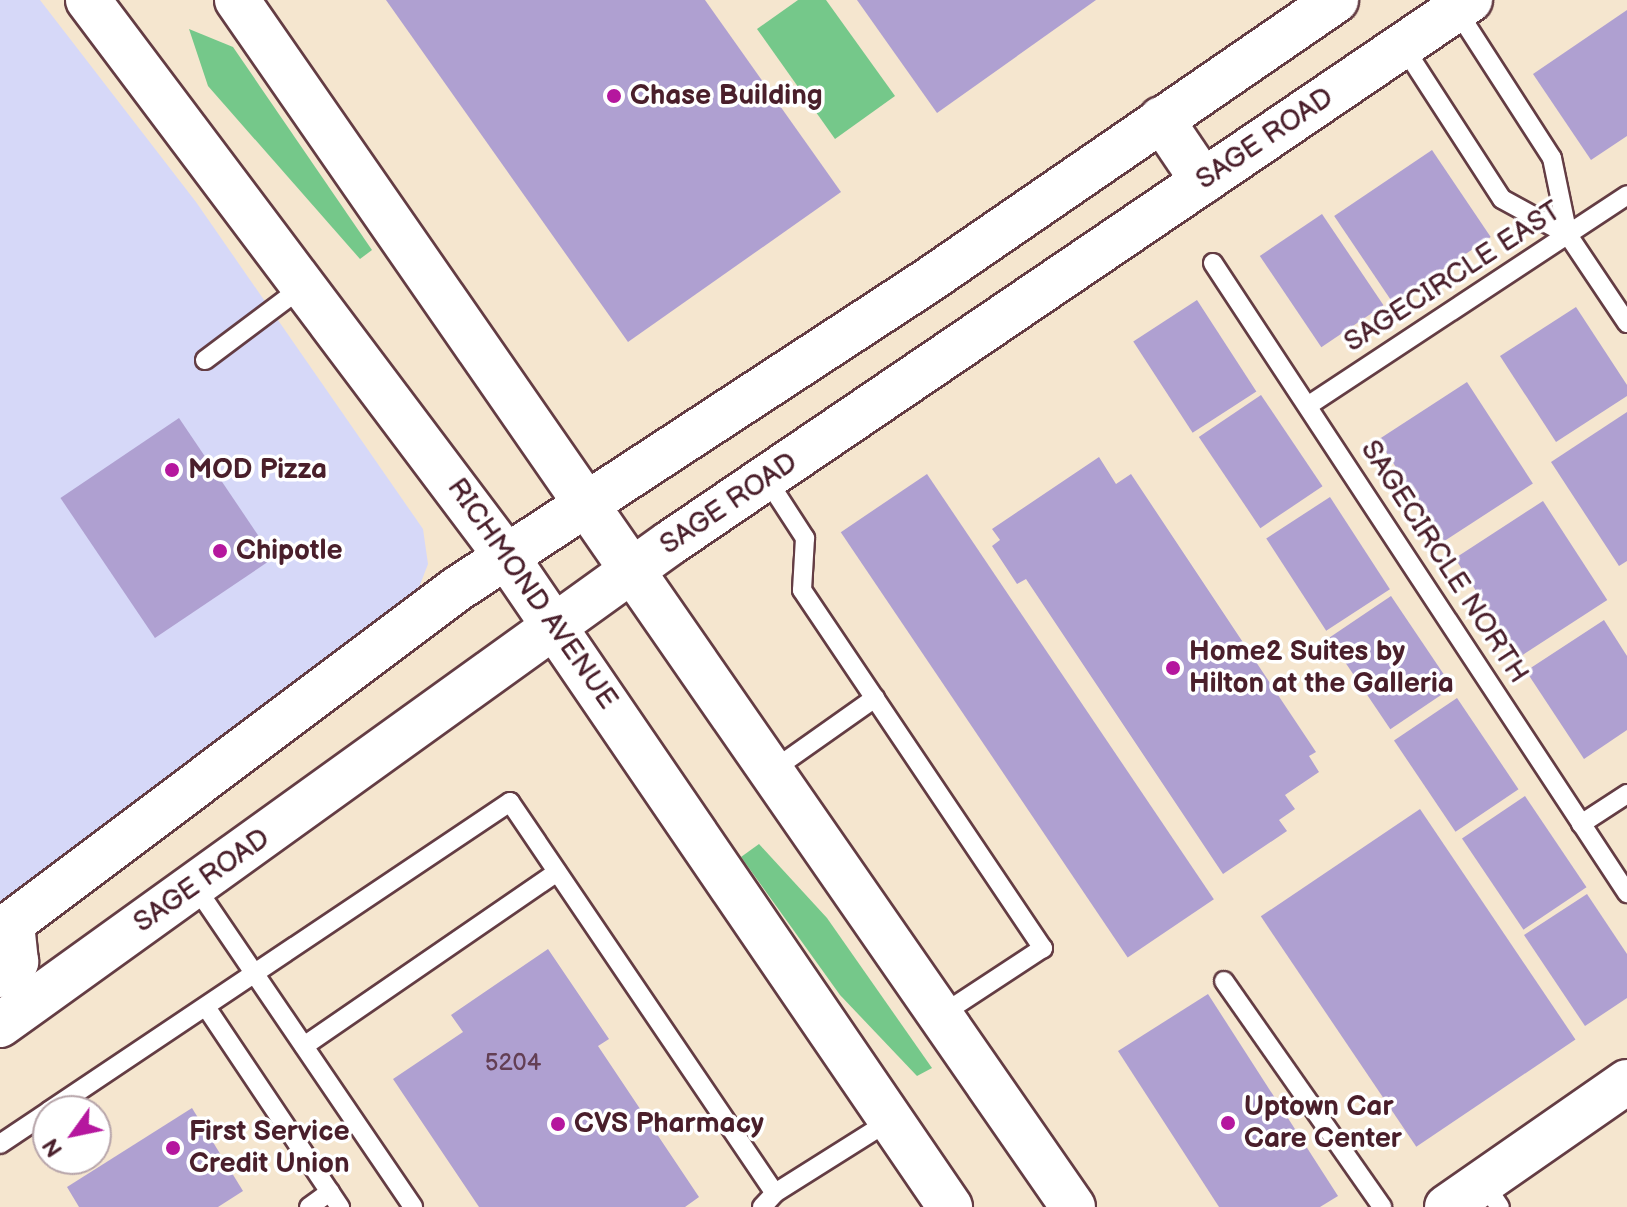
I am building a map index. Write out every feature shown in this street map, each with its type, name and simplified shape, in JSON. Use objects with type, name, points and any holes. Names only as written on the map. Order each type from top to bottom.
[{"type":"main road","name":"RICHMOND AVENUE","points":[[88,0],[506,556],[950,1207]]},
{"type":"main road","points":[[237,0],[1073,1207]]},
{"type":"main road","points":[[0,975],[16,962],[6,928],[506,556],[929,280],[1336,0]]},
{"type":"main road","name":"SAGE ROAD","points":[[0,1025],[634,570],[1463,5]]},
{"type":"main road","points":[[1161,119],[1203,181]]},
{"type":"main road","points":[[1447,1207],[1491,1195],[1627,1082]]},
{"type":"lane","points":[[1463,5],[1552,158],[1568,235],[1627,323]]},
{"type":"lane","points":[[1403,46],[1502,199],[1568,235]]},
{"type":"lane","name":"SAGECIRCLE EAST","points":[[1309,405],[1627,195]]},
{"type":"lane","name":"SAGECIRCLE NORTH","points":[[1213,263],[1627,893]]},
{"type":"lane","points":[[205,360],[305,285]]},
{"type":"lane","points":[[766,478],[805,538],[802,590],[1043,948],[941,1015]]},
{"type":"lane","points":[[773,770],[875,698]]},
{"type":"lane","points":[[1581,824],[1627,794]]},
{"type":"lane","points":[[72,1095],[510,802],[769,1200],[891,1120]]},
{"type":"lane","points":[[304,1046],[557,872]]},
{"type":"lane","points":[[195,886],[413,1207]]},
{"type":"lane","points":[[1224,981],[1382,1207]]},
{"type":"lane","points":[[206,1007],[335,1200],[309,1207]]},
{"type":"lane","points":[[2,1138],[32,1120]]},
{"type":"shaded area","points":[[0,0],[40,0],[196,202],[423,529],[428,564],[420,585],[404,602],[0,903]]},
{"type":"green space","points":[[798,0],[826,0],[895,96],[835,139],[757,29]]},
{"type":"green space","points":[[189,29],[233,47],[372,250],[360,259],[208,86]]},
{"type":"green space","points":[[759,844],[827,918],[932,1068],[917,1076],[840,995],[741,857]]},
{"type":"building","name":"Chase Building","points":[[386,0],[705,0],[841,192],[628,342]]},
{"type":"building","points":[[857,0],[1096,0],[937,113]]},
{"type":"building","points":[[1627,10],[1627,136],[1591,160],[1533,74]]},
{"type":"building","points":[[1432,150],[1491,237],[1393,303],[1334,216]]},
{"type":"building","points":[[1322,214],[1384,305],[1321,347],[1260,256]]},
{"type":"building","points":[[1197,300],[1256,391],[1193,433],[1133,341]]},
{"type":"building","points":[[1576,307],[1627,385],[1627,396],[1556,442],[1500,356]]},
{"type":"building","points":[[1467,382],[1533,483],[1444,541],[1378,440]]},
{"type":"building","points":[[1261,395],[1323,486],[1260,528],[1199,437]]},
{"type":"building","points":[[1627,412],[1627,561],[1619,566],[1551,462]]},
{"type":"building","points":[[179,418],[274,558],[155,638],[60,498]]},
{"type":"building","name":"Home2 Suites by Hilton at the Galleria","points":[[1099,457],[1116,484],[1131,474],[1316,752],[1309,756],[1319,772],[1285,795],[1295,809],[1279,820],[1287,831],[1223,874],[1026,579],[1017,584],[992,546],[1000,540],[992,529]]},
{"type":"building","points":[[927,474],[1214,899],[1128,957],[841,532]]},
{"type":"building","points":[[1330,497],[1390,589],[1326,631],[1266,538]]},
{"type":"building","points":[[1543,501],[1607,600],[1519,657],[1455,558]]},
{"type":"building","points":[[1391,596],[1453,687],[1390,729],[1329,638]]},
{"type":"building","points":[[1604,620],[1627,656],[1627,730],[1584,759],[1526,671]]},
{"type":"building","points":[[1457,698],[1519,789],[1456,832],[1394,740]]},
{"type":"building","points":[[1525,796],[1587,887],[1524,930],[1462,838]]},
{"type":"building","points":[[1420,809],[1575,1039],[1416,1147],[1261,916]]},
{"type":"building","points":[[1587,894],[1627,954],[1627,998],[1585,1026],[1524,935]]},
{"type":"building","name":"CVS Pharmacy","points":[[548,949],[609,1039],[598,1046],[699,1197],[685,1207],[479,1207],[393,1079],[463,1032],[451,1015]]},
{"type":"building","name":"Uptown Car Care Center","points":[[1208,994],[1338,1196],[1320,1207],[1219,1207],[1118,1051]]},
{"type":"building","name":"First Service Credit Union","points":[[192,1108],[243,1191],[218,1207],[79,1207],[67,1187],[86,1175],[112,1175],[112,1159]]},
{"type":"place","name":"Chase Building","points":[[614,96]]},
{"type":"place","name":"MOD Pizza","points":[[172,470]]},
{"type":"place","name":"Chipotle","points":[[220,551]]},
{"type":"place","name":"Home2 Suites by Hilton at the Galleria","points":[[1173,668]]},
{"type":"place","name":"Uptown Car Care Center","points":[[1228,1123]]},
{"type":"place","name":"CVS Pharmacy","points":[[558,1124]]},
{"type":"place","name":"First Service Credit Union","points":[[173,1148]]}]
